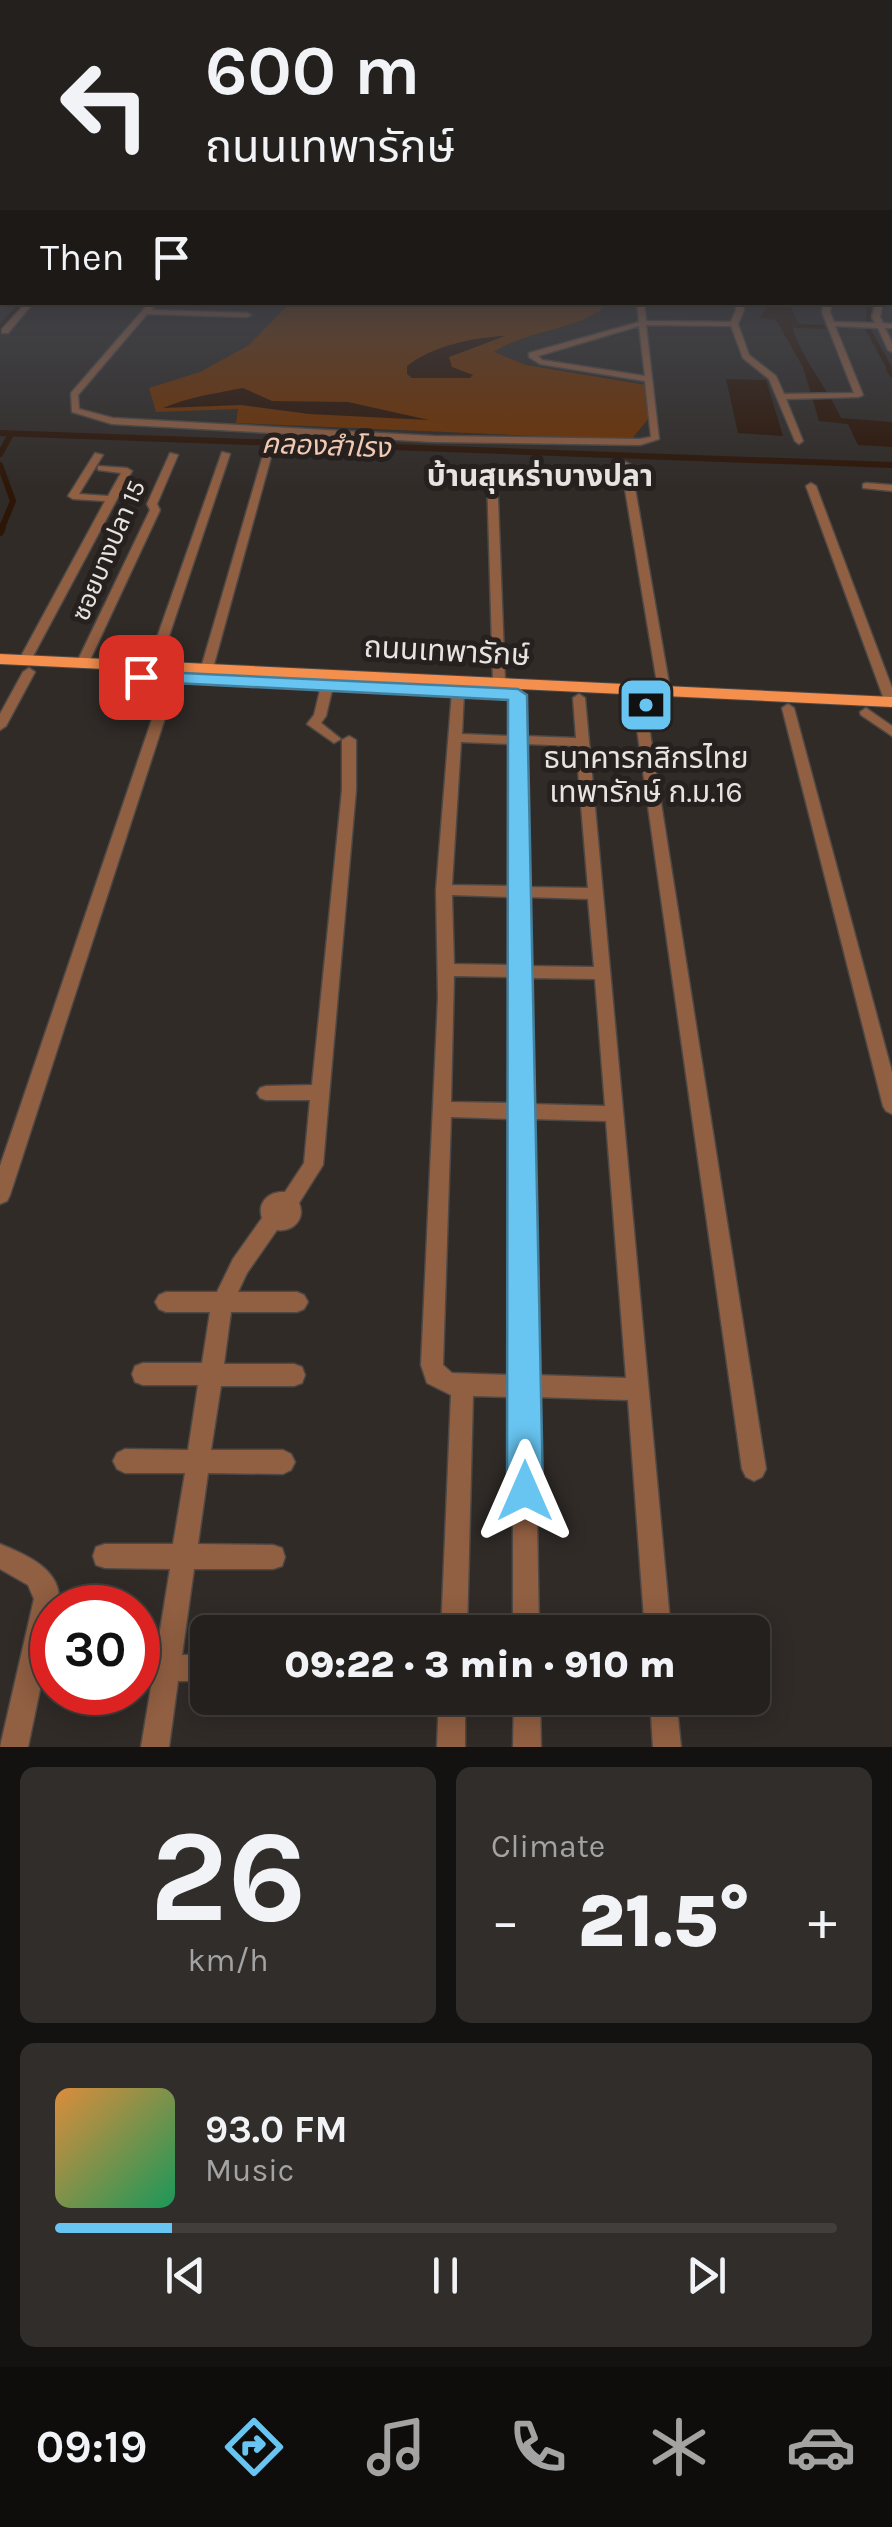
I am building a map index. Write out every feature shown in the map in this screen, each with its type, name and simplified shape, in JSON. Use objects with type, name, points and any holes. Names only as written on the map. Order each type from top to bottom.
[{"type":"main road","name":"ถนนเทพารักษ์","points":[[0,659],[27,666],[172,678],[892,713]]},
{"type":"main road","name":"ถนนเทพารักษ์","points":[[0,671],[84,662],[892,702]]},
{"type":"street","points":[[4,331],[7,328]]},
{"type":"street","points":[[133,328],[74,395],[75,410],[112,422],[434,439],[640,442],[655,439],[643,328]]},
{"type":"street","points":[[630,328],[532,355],[553,365],[648,379]]},
{"type":"street","points":[[735,328],[746,356],[770,374],[799,440]]},
{"type":"street","points":[[781,396],[859,395],[833,328]]},
{"type":"street","points":[[871,328],[892,350]]},
{"type":"street","points":[[98,454],[73,496],[112,499]]},
{"type":"street","points":[[153,666],[225,454]]},
{"type":"street","name":"ซอยบางปลา 15","points":[[84,662],[150,522],[155,510],[152,504],[173,455]]},
{"type":"street","points":[[208,668],[266,457]]},
{"type":"street","points":[[626,465],[664,689]]},
{"type":"street","points":[[0,726],[127,471],[101,468]]},
{"type":"street","points":[[463,473],[492,473],[499,681]]},
{"type":"street","points":[[810,486],[892,702]]},
{"type":"street","points":[[866,486],[892,488]]},
{"type":"street","points":[[0,1195],[172,678]]},
{"type":"street","points":[[155,1747],[222,1302],[240,1266],[312,1165],[320,1092],[340,739],[313,724],[320,716],[327,686]]},
{"type":"street","points":[[458,692],[444,890],[442,1109],[432,1365],[440,1380],[462,1385],[638,1389]]},
{"type":"street","points":[[518,695],[526,1615]]},
{"type":"street","points":[[578,698],[598,894],[657,1615]]},
{"type":"street","points":[[639,701],[754,1469]]},
{"type":"street","points":[[788,708],[892,1106]]},
{"type":"street","points":[[866,712],[892,732]]},
{"type":"street","points":[[454,738],[582,742]]},
{"type":"street","points":[[444,890],[598,894]]},
{"type":"street","points":[[444,970],[602,972]]},
{"type":"street","points":[[266,1092],[320,1092]]},
{"type":"street","points":[[442,1109],[614,1114]]},
{"type":"street","points":[[166,1302],[298,1302]]},
{"type":"street","points":[[143,1374],[294,1375]]},
{"type":"street","points":[[455,1615],[462,1385]]},
{"type":"street","points":[[125,1461],[284,1462]]},
{"type":"street","points":[[0,1556],[30,1570],[42,1581],[47,1599],[14,1747]]},
{"type":"street","points":[[105,1556],[273,1557]]},
{"type":"street","points":[[160,1668],[190,1668]]},
{"type":"street","points":[[451,1747],[452,1715]]},
{"type":"street","points":[[527,1715],[528,1747]]},
{"type":"street","points":[[664,1715],[667,1747]]},
{"type":"shaded area","points":[[266,328],[561,328],[494,352],[526,365],[646,385],[652,414],[631,440],[236,423],[238,409],[156,412],[149,388],[200,372],[249,345]]},
{"type":"shaded area","points":[[780,328],[825,328],[793,328],[841,418],[892,422],[892,447],[858,445],[848,424],[819,421],[803,367]]},
{"type":"shaded area","points":[[505,336],[449,357],[452,367],[473,375],[470,378],[412,378],[407,374],[407,366],[441,348]]},
{"type":"shaded area","points":[[726,379],[766,380],[783,436],[738,433]]},
{"type":"shaded area","points":[[243,388],[272,401],[348,402],[429,420],[309,414],[241,405],[163,408]]},
{"type":"waterway","points":[[868,328],[891,371]]},
{"type":"waterway","points":[[889,369],[892,374]]},
{"type":"waterway","name":"คลองสำโรง","points":[[0,433],[892,465]]},
{"type":"waterway","points":[[0,454],[11,434]]},
{"type":"waterway","points":[[0,465],[13,501],[1,530]]},
{"type":"waterway","points":[[0,532],[2,527]]},
{"type":"place","name":"ธนาคารกสิกรไทย เทพารักษ์ ก.ม.16","points":[[646,705]]},
{"type":"district","name":"บ้านสุเหร่าบางปลา","points":[[540,476]]},
{"type":"route","points":[[141,677],[518,695],[525,1491]]}]
